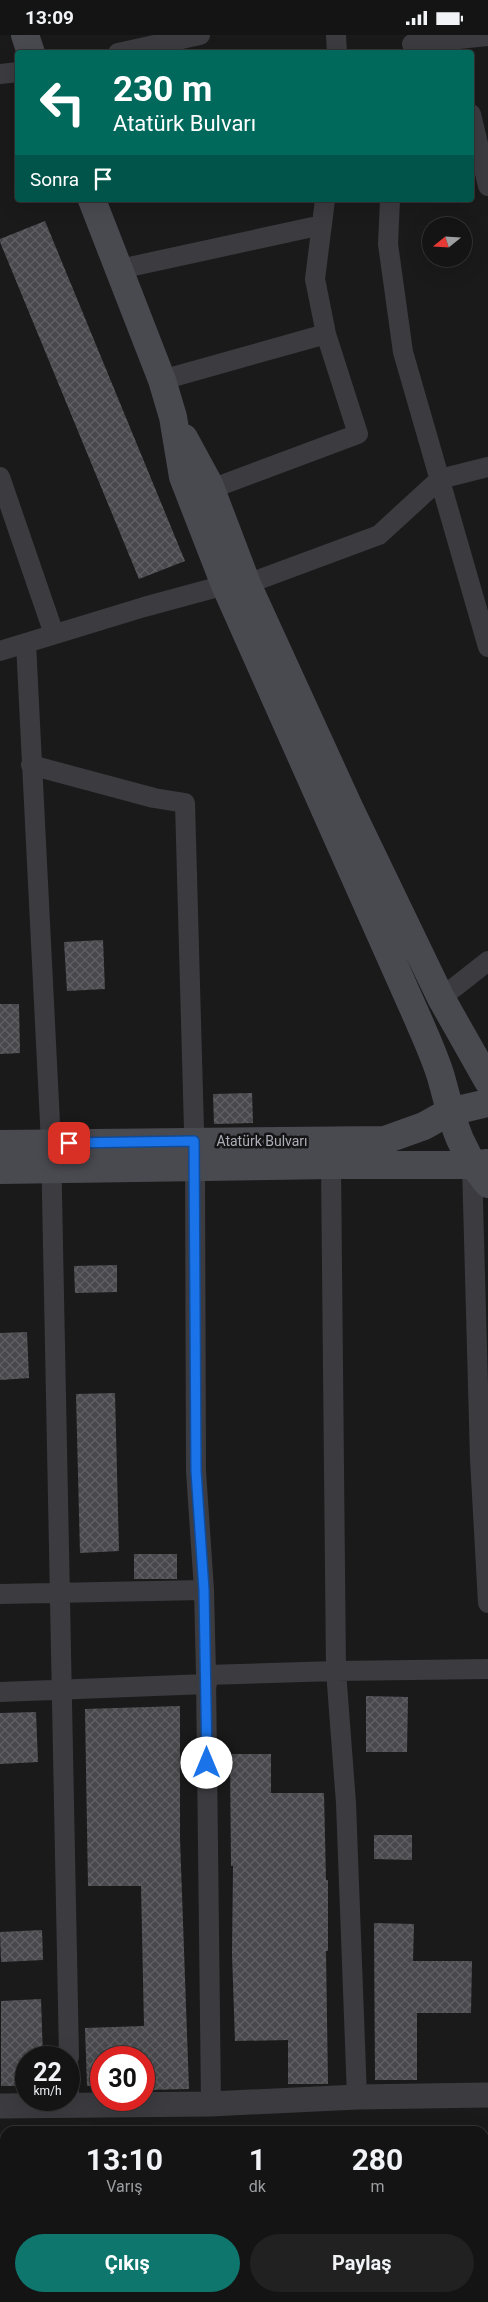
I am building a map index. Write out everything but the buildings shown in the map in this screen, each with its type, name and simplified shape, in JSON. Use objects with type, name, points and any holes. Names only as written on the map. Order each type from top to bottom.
[{"type":"main road","points":[[25,35],[30,50]]},
{"type":"main road","points":[[93,202],[162,380],[173,417],[184,477],[236,585],[349,807],[441,998],[488,1081]]},
{"type":"main road","points":[[173,417],[211,489],[236,585],[418,1019],[440,1076],[458,1138],[483,1170]]},
{"type":"main road","name":"Atatürk Bulvarı","points":[[0,1144],[51,1156],[195,1154],[385,1140],[424,1126],[449,1112],[488,1103]]},
{"type":"main road","name":"Atatürk Bulvarı","points":[[195,1154],[331,1165],[483,1170]]},
{"type":"main road","name":"Atatürk Bulvarı","points":[[0,1170],[51,1156]]},
{"type":"street","points":[[132,50],[200,35]]},
{"type":"street","points":[[336,35],[337,50]]},
{"type":"street","points":[[412,44],[456,45],[488,36]]},
{"type":"street","points":[[0,74],[15,72]]},
{"type":"street","points":[[474,127],[488,186]]},
{"type":"street","points":[[211,489],[358,434],[326,333],[315,279],[325,202]]},
{"type":"street","points":[[390,202],[388,244],[403,352],[440,479],[482,609],[488,647]]},
{"type":"street","points":[[120,269],[322,225]]},
{"type":"street","points":[[162,380],[326,333]]},
{"type":"street","points":[[0,651],[54,634],[236,585],[379,535],[440,479],[488,467]]},
{"type":"street","points":[[0,477],[54,634]]},
{"type":"street","points":[[26,643],[51,1156],[69,2046]]},
{"type":"street","points":[[31,765],[154,797],[186,803],[195,1154],[196,1471],[204,1590],[206,1680],[211,2103]]},
{"type":"street","points":[[441,998],[488,961]]},
{"type":"street","points":[[331,1165],[336,1671],[346,1803],[357,2097]]},
{"type":"street","points":[[483,1170],[480,1459],[488,1603]]},
{"type":"street","points":[[0,1594],[204,1590]]},
{"type":"street","points":[[0,1692],[62,1690],[336,1671],[488,1669]]},
{"type":"street","points":[[80,2104],[211,2103],[357,2097],[488,2095]]},
{"type":"street","points":[[0,2106],[15,2106]]},
{"type":"route","points":[[69,1143],[194,1141],[196,1471],[204,1590],[207,1763]]}]
